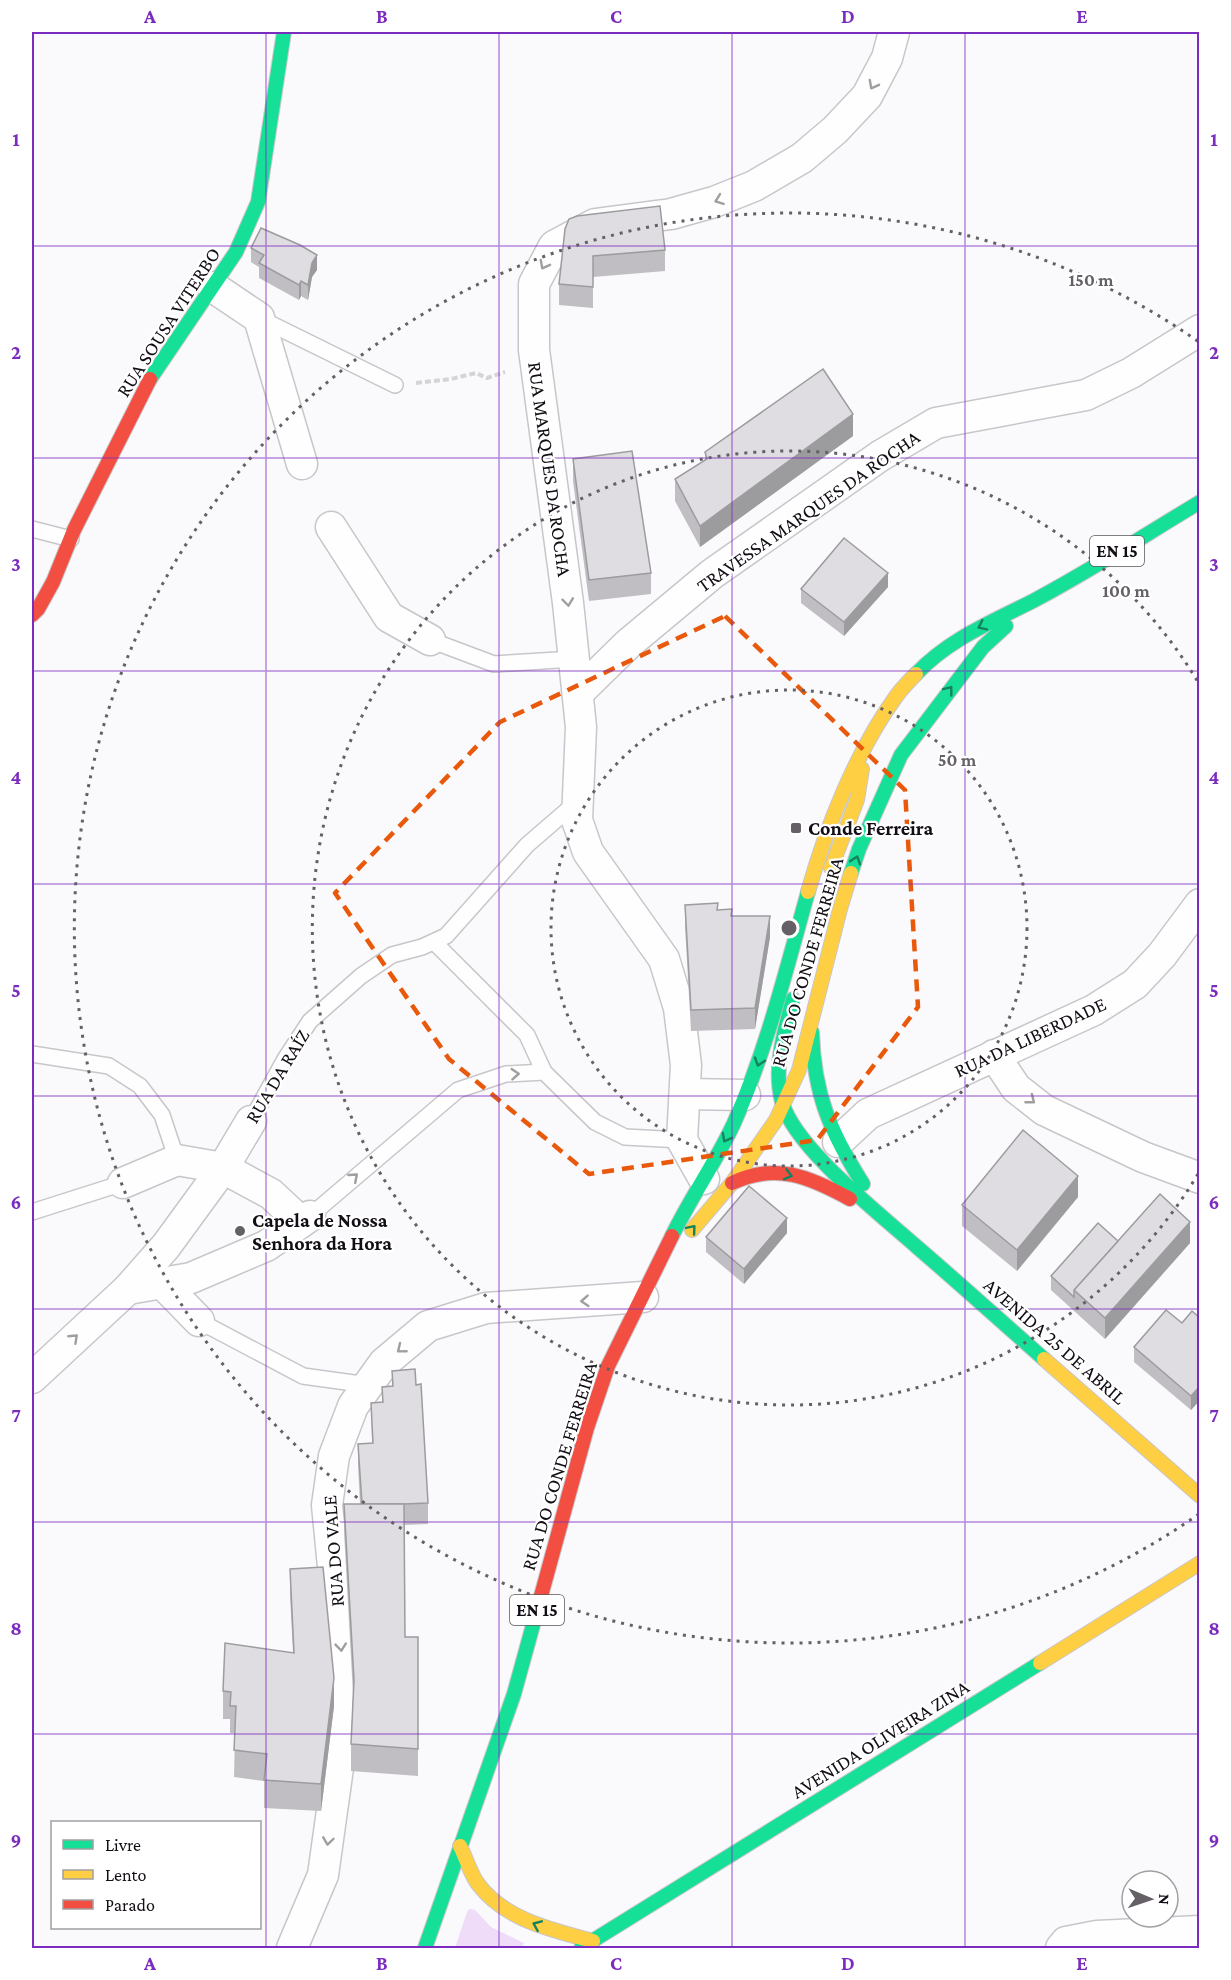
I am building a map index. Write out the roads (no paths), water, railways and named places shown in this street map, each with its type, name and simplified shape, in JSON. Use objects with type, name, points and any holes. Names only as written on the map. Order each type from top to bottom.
[{"type":"main road","name":"RUA SOUSA VITERBO","points":[[32,615],[38,609],[53,582],[70,539],[147,383],[236,252],[258,201],[284,32]]},
{"type":"main road","name":"RUA DO CONDE FERREIRA","points":[[649,1286],[718,1181],[733,1125],[755,1072],[775,1011],[811,882],[835,811],[865,748],[896,698],[930,659],[971,631],[1034,600],[1200,502]]},
{"type":"main road","name":"RUA DO CONDE FERREIRA","points":[[425,1948],[514,1694],[587,1428],[608,1366],[680,1220],[776,1120],[799,1070],[840,909],[859,849],[901,755],[983,646],[1034,600]]},
{"type":"main road","name":"RUA DO CONDE FERREIRA","points":[[827,881],[857,800],[865,748]]},
{"type":"main road","name":"RUA DO CONDE FERREIRA","points":[[783,1104],[777,1077],[783,1035],[805,955]]},
{"type":"main road","name":"AVENIDA 25 DE ABRIL","points":[[812,1017],[811,1062],[820,1101],[831,1130],[883,1217]]},
{"type":"main road","name":"AVENIDA 25 DE ABRIL","points":[[783,1104],[797,1132],[826,1164],[1200,1496]]},
{"type":"main road","name":"AVENIDA 25 DE ABRIL","points":[[718,1181],[754,1173],[778,1172],[813,1181],[883,1217]]},
{"type":"main road","name":"AVENIDA OLIVEIRA ZINA","points":[[581,1948],[1200,1563]]},
{"type":"main road","points":[[460,1846],[478,1884],[507,1912],[543,1928],[593,1941]]},
{"type":"street","name":"RUA MARQUES DA ROCHA","points":[[682,1140],[686,1065],[679,1008],[664,959],[588,852],[577,820],[581,727],[535,362],[534,284],[554,246],[595,225],[671,213],[714,202],[754,186],[802,158],[835,130],[867,96],[887,58],[894,32]]},
{"type":"street","points":[[213,287],[259,318],[303,464]]},
{"type":"street","name":"TRAVESSA MARQUES DA ROCHA","points":[[578,693],[628,644],[712,574],[880,456],[936,423],[1086,395],[1131,373],[1200,330]]},
{"type":"street","points":[[331,527],[389,617],[430,640]]},
{"type":"street","name":"RUA DA LIBERDADE","points":[[838,1142],[868,1114],[1094,1010],[1135,984],[1162,955],[1200,904]]},
{"type":"street","points":[[994,1055],[1016,1088],[1044,1110],[1143,1157],[1200,1178]]},
{"type":"street","points":[[685,1094],[746,1095]]},
{"type":"street","name":"RUA DA RAÍZ","points":[[32,1378],[128,1289],[166,1246],[223,1168],[251,1121]]},
{"type":"street","points":[[682,1140],[718,1181]]},
{"type":"street","points":[[123,1183],[177,1160],[223,1168],[271,1194],[305,1219],[266,1246],[191,1278],[128,1289]]},
{"type":"street","points":[[162,1283],[199,1321]]},
{"type":"street","name":"RUA DO VALE","points":[[292,1948],[323,1875],[344,1725],[342,1659],[327,1505],[333,1456],[353,1406],[384,1362],[428,1326],[486,1308],[649,1286]]},
{"type":"street","points":[[1061,1948],[1066,1942],[1097,1936],[1200,1931]]},
{"type":"lane","points":[[259,318],[395,385]]},
{"type":"lane","points":[[32,529],[70,539]]},
{"type":"lane","points":[[430,640],[494,664],[574,659]]},
{"type":"lane","name":"RUA DA RAÍZ","points":[[251,1121],[285,1059],[310,1021],[361,976],[392,955],[422,947],[446,936],[527,845],[578,801]]},
{"type":"lane","points":[[434,942],[527,1035],[544,1072],[595,1122],[625,1137],[682,1140]]},
{"type":"lane","points":[[32,1054],[109,1066],[140,1086],[162,1115],[177,1160]]},
{"type":"lane","points":[[305,1219],[458,1090],[506,1074],[544,1072]]},
{"type":"lane","points":[[32,1212],[123,1183]]},
{"type":"lane","points":[[199,1321],[303,1376],[368,1385]]},
{"type":"place","name":"Conde Ferreira","points":[[796,828]]},
{"type":"place","name":"Capela de Nossa Senhora da Hora","points":[[240,1231]]}]
